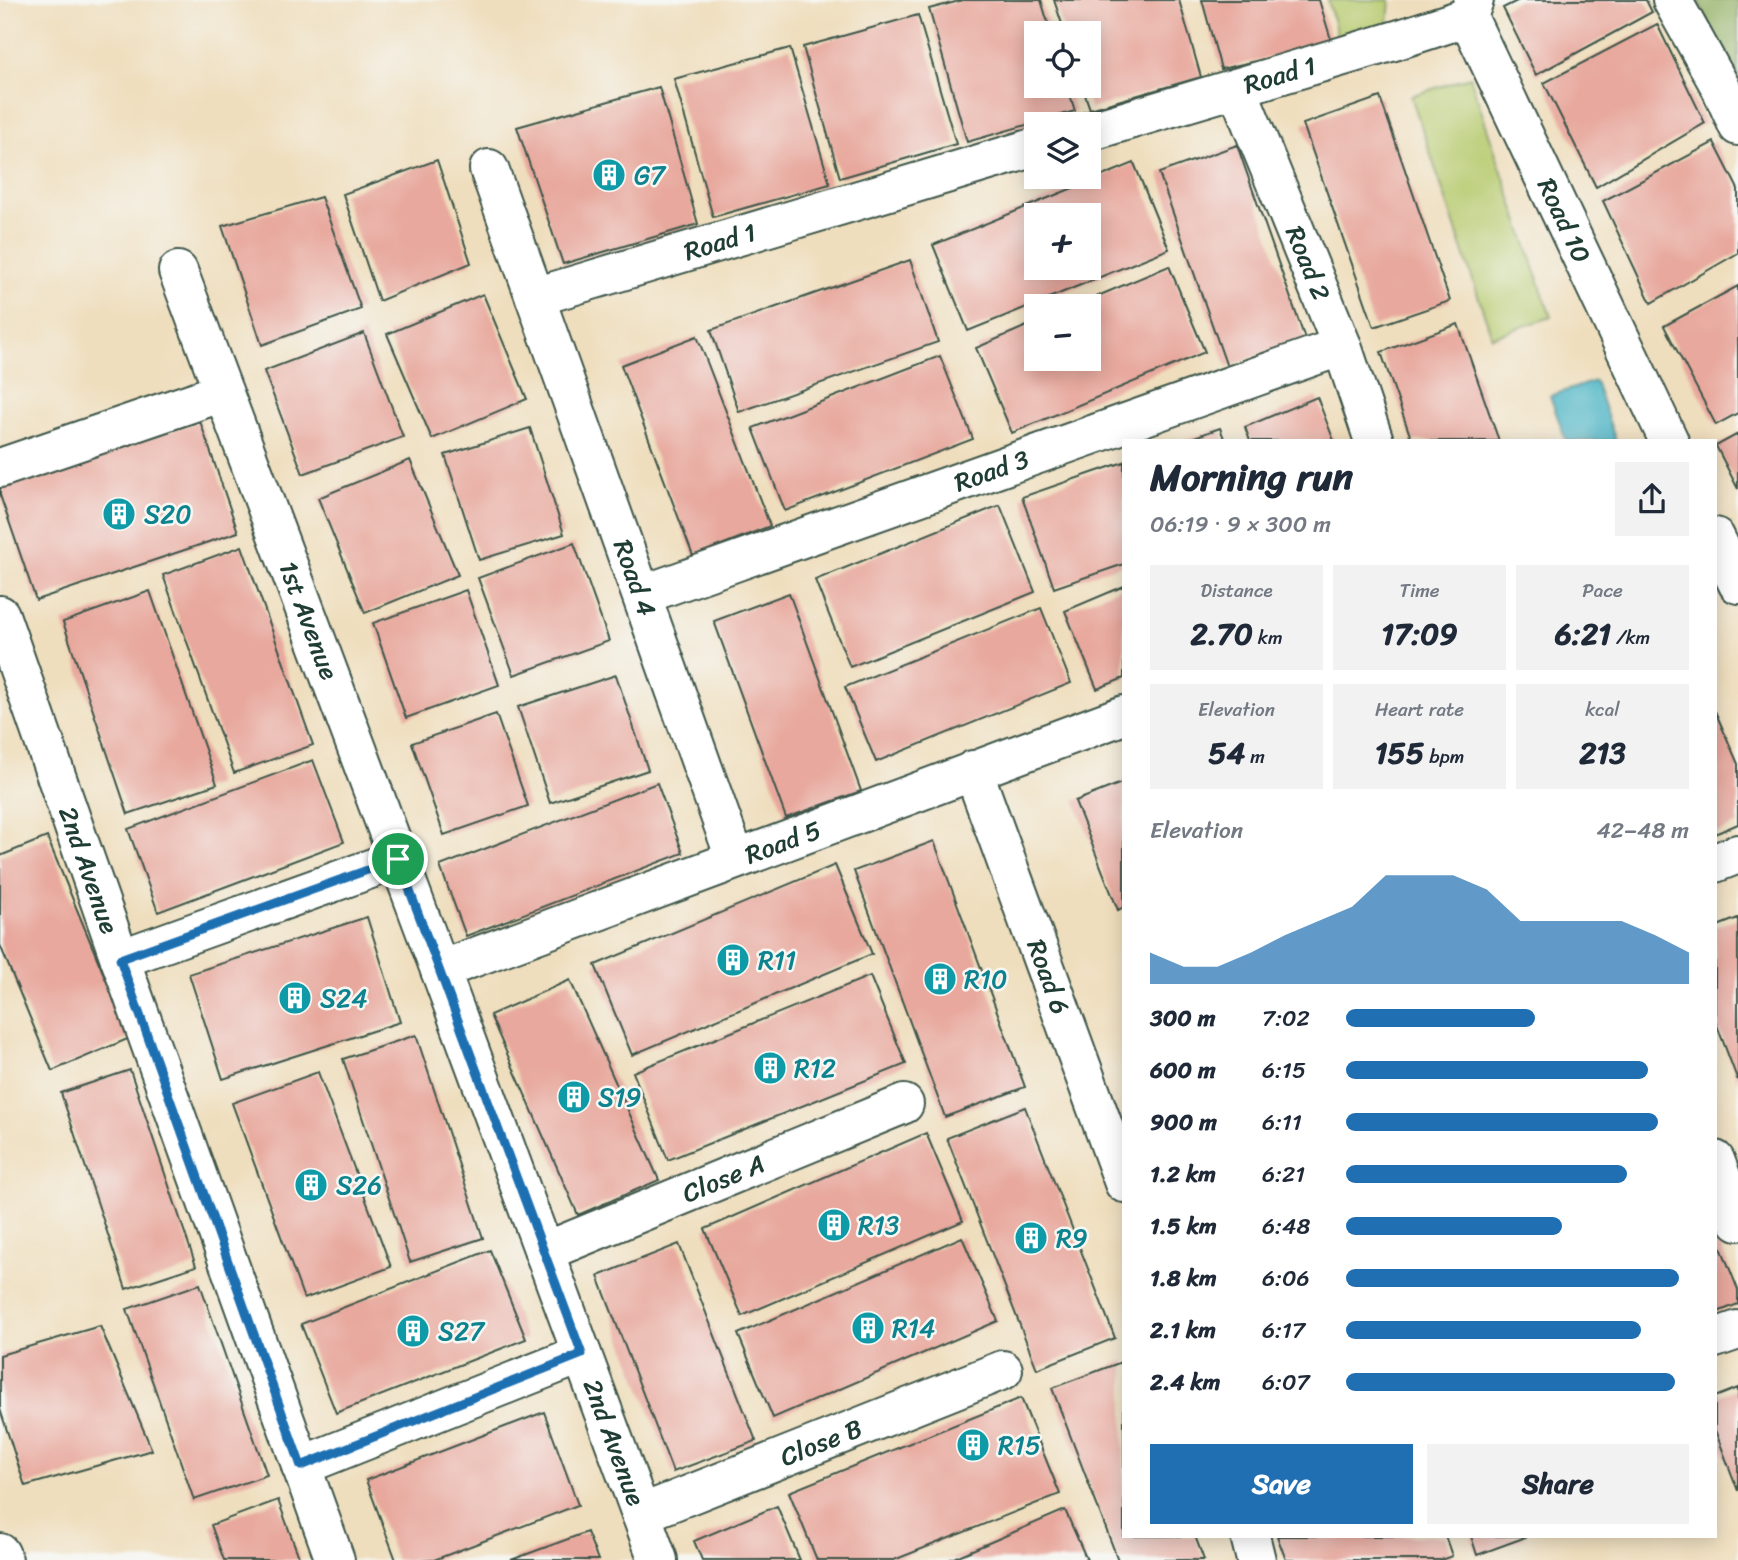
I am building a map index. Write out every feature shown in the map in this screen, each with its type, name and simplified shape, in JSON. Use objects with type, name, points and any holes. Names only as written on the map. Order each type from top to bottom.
[{"type":"street","points":[[1672,0],[1721,88],[1738,126]]},
{"type":"street","name":"Road 1","points":[[1101,128],[1397,40],[1471,9]]},
{"type":"street","name":"Road 10","points":[[1471,9],[1668,439]]},
{"type":"street","name":"Road 2","points":[[1237,88],[1342,346],[1373,439]]},
{"type":"street","name":"Road 1","points":[[536,297],[1024,152]]},
{"type":"street","points":[[489,169],[536,297]]},
{"type":"street","name":"1st Avenue","points":[[178,271],[440,970]]},
{"type":"street","name":"Road 4","points":[[536,297],[735,858]]},
{"type":"street","name":"Road 3","points":[[642,595],[1342,346]]},
{"type":"street","points":[[0,468],[223,392]]},
{"type":"street","points":[[1717,541],[1738,584]]},
{"type":"street","name":"2nd Avenue","points":[[0,615],[335,1560]]},
{"type":"street","name":"Road 5","points":[[440,970],[1122,716]]},
{"type":"street","name":"Road 6","points":[[972,770],[1108,1094],[1122,1172]]},
{"type":"street","points":[[1717,862],[1738,854]]},
{"type":"street","points":[[120,959],[398,859]]},
{"type":"street","name":"2nd Avenue","points":[[440,970],[658,1560]]},
{"type":"street","name":"Close A","points":[[544,1252],[904,1104]]},
{"type":"street","points":[[1717,1165],[1738,1221]]},
{"type":"street","points":[[1717,1337],[1738,1330]]},
{"type":"street","points":[[301,1466],[582,1354]]},
{"type":"street","name":"Close B","points":[[641,1514],[1003,1370]]},
{"type":"street","points":[[1250,1538],[1256,1560]]},
{"type":"street","points":[[0,1553],[3,1560]]},
{"type":"green space","points":[[1328,0],[1390,0],[1388,24],[1338,39]]},
{"type":"green space","points":[[1697,0],[1738,0],[1738,79]]},
{"type":"green space","points":[[1470,77],[1551,317],[1492,337],[1411,96]]},
{"type":"water","points":[[1595,381],[1615,439],[1565,439],[1550,396]]},
{"type":"building","points":[[963,0],[1041,0],[1047,21],[1024,21],[1024,98],[1071,98],[1075,111],[1024,112],[1024,126],[967,142],[929,9]]},
{"type":"building","points":[[1054,0],[1179,0],[1201,77],[1090,109],[1086,98],[1101,98],[1101,21],[1061,21]]},
{"type":"building","points":[[1202,0],[1319,0],[1332,43],[1221,69]]},
{"type":"building","points":[[1519,0],[1646,0],[1652,12],[1536,75],[1503,8]]},
{"type":"building","points":[[918,15],[956,144],[840,178],[803,47]]},
{"type":"building","points":[[1657,24],[1705,123],[1596,187],[1544,83]]},
{"type":"building","points":[[790,48],[830,184],[713,217],[674,79]]},
{"type":"building","name":"G7","points":[[659,87],[698,224],[563,264],[517,127]]},
{"type":"building","points":[[1380,97],[1450,301],[1374,327],[1303,124]]},
{"type":"building","points":[[1714,142],[1738,189],[1738,253],[1651,303],[1603,201]]},
{"type":"building","points":[[1237,145],[1305,339],[1227,367],[1159,173]]},
{"type":"building","points":[[437,160],[471,263],[379,301],[343,194]]},
{"type":"building","points":[[1134,163],[1169,249],[1101,277],[1101,203],[1036,203],[1070,189],[1101,189],[1101,176]]},
{"type":"building","points":[[321,197],[361,309],[262,345],[222,226]]},
{"type":"building","points":[[1024,208],[1024,280],[1093,280],[1059,294],[1024,294],[1024,308],[968,331],[933,245]]},
{"type":"building","points":[[910,260],[938,342],[739,412],[711,330]]},
{"type":"building","points":[[1169,266],[1205,352],[1012,433],[976,348],[1024,327],[1024,371],[1101,371],[1101,295]]},
{"type":"building","points":[[1738,286],[1738,413],[1716,425],[1664,326]]},
{"type":"building","points":[[483,294],[527,399],[432,439],[387,334]]},
{"type":"building","points":[[1458,324],[1498,439],[1411,439],[1381,352]]},
{"type":"building","points":[[364,333],[403,437],[303,474],[264,371]]},
{"type":"building","points":[[697,336],[770,526],[693,556],[621,365]]},
{"type":"building","points":[[940,356],[973,439],[785,511],[753,428]]},
{"type":"building","points":[[1317,397],[1333,439],[1249,439],[1245,427]]},
{"type":"building","name":"S20","points":[[200,421],[238,532],[36,600],[0,495],[0,488]]},
{"type":"building","points":[[530,428],[564,534],[479,560],[445,455]]},
{"type":"building","points":[[1220,428],[1224,439],[1189,439]]},
{"type":"building","points":[[1738,434],[1738,489],[1717,448]]},
{"type":"building","points":[[410,460],[458,575],[365,613],[318,498]]},
{"type":"building","points":[[1122,463],[1122,565],[1054,588],[1022,497]]},
{"type":"building","points":[[1000,505],[1035,592],[850,667],[815,580]]},
{"type":"building","points":[[574,543],[609,641],[514,675],[478,578]]},
{"type":"building","points":[[242,546],[313,745],[234,773],[163,575]]},
{"type":"building","points":[[1122,587],[1122,679],[1097,689],[1065,611]]},
{"type":"building","points":[[466,590],[499,685],[406,718],[373,623]]},
{"type":"building","points":[[150,591],[217,784],[128,814],[63,622]]},
{"type":"building","points":[[789,593],[861,791],[786,818],[714,621]]},
{"type":"building","points":[[1041,608],[1071,683],[876,762],[845,687]]},
{"type":"building","points":[[616,675],[648,770],[550,803],[518,707]]},
{"type":"building","points":[[496,714],[528,806],[444,835],[412,743]]},
{"type":"building","points":[[1717,716],[1738,764],[1738,824],[1717,833]]},
{"type":"building","points":[[313,760],[344,842],[158,912],[128,829]]},
{"type":"building","points":[[657,783],[683,853],[466,936],[440,866]]},
{"type":"building","points":[[1122,783],[1122,908],[1118,910],[1075,801]]},
{"type":"building","points":[[47,837],[130,1038],[52,1071],[0,945],[0,856]]},
{"type":"building","name":"R10","points":[[934,841],[1025,1087],[945,1117],[854,871]]},
{"type":"building","name":"R11","points":[[835,865],[872,954],[632,1055],[595,965]]},
{"type":"building","name":"S24","points":[[367,917],[400,1022],[223,1079],[189,974]]},
{"type":"building","points":[[1738,918],[1738,1081],[1717,1025],[1717,926]]},
{"type":"building","name":"R12","points":[[870,976],[906,1064],[668,1160],[633,1072]]},
{"type":"building","name":"S19","points":[[570,980],[659,1180],[578,1215],[490,1015]]},
{"type":"building","points":[[416,1035],[483,1238],[410,1262],[343,1059]]},
{"type":"building","points":[[130,1070],[196,1266],[126,1289],[61,1093]]},
{"type":"building","name":"S26","points":[[318,1072],[391,1267],[304,1299],[232,1103]]},
{"type":"building","name":"R9","points":[[1025,1107],[1115,1338],[1037,1369],[947,1138]]},
{"type":"building","name":"R13","points":[[926,1133],[963,1221],[742,1316],[705,1229]]},
{"type":"building","name":"R14","points":[[962,1237],[998,1321],[773,1418],[738,1334]]},
{"type":"building","points":[[1717,1237],[1738,1290],[1738,1304],[1717,1312]]},
{"type":"building","points":[[679,1244],[756,1441],[673,1472],[598,1276]]},
{"type":"building","name":"S27","points":[[490,1250],[526,1339],[336,1413],[301,1324]]},
{"type":"building","points":[[200,1284],[267,1475],[194,1500],[127,1309]]},
{"type":"building","points":[[100,1326],[152,1450],[25,1486],[0,1409],[0,1355]]},
{"type":"building","points":[[1122,1362],[1122,1538],[1196,1538],[1204,1560],[1118,1560],[1052,1388]]},
{"type":"building","points":[[1738,1388],[1738,1491],[1717,1435],[1717,1396]]},
{"type":"building","name":"R15","points":[[1021,1398],[1060,1494],[894,1560],[817,1560],[789,1492]]},
{"type":"building","points":[[544,1412],[578,1505],[434,1560],[396,1560],[366,1480]]},
{"type":"building","points":[[278,1500],[300,1560],[224,1560],[211,1525]]},
{"type":"building","points":[[777,1506],[800,1560],[702,1560],[694,1541]]},
{"type":"building","points":[[1065,1510],[1087,1560],[949,1560]]},
{"type":"building","points":[[587,1532],[598,1560],[511,1560]]},
{"type":"building","points":[[1278,1538],[1446,1538],[1452,1556],[1441,1560],[1286,1560]]},
{"type":"building","points":[[1472,1538],[1523,1538],[1477,1555]]},
{"type":"place","name":"G7","points":[[609,175]]},
{"type":"place","name":"S20","points":[[119,514]]},
{"type":"place","name":"R11","points":[[733,960]]},
{"type":"place","name":"R10","points":[[940,979]]},
{"type":"place","name":"S24","points":[[295,998]]},
{"type":"place","name":"R12","points":[[770,1068]]},
{"type":"place","name":"S19","points":[[574,1097]]},
{"type":"place","name":"S26","points":[[311,1185]]},
{"type":"place","name":"R13","points":[[834,1225]]},
{"type":"place","name":"R9","points":[[1031,1238]]},
{"type":"place","name":"R14","points":[[868,1328]]},
{"type":"place","name":"S27","points":[[413,1331]]},
{"type":"place","name":"R15","points":[[973,1445]]},
{"type":"route","points":[[398,859],[582,1354],[301,1466],[120,959],[398,859]]}]
